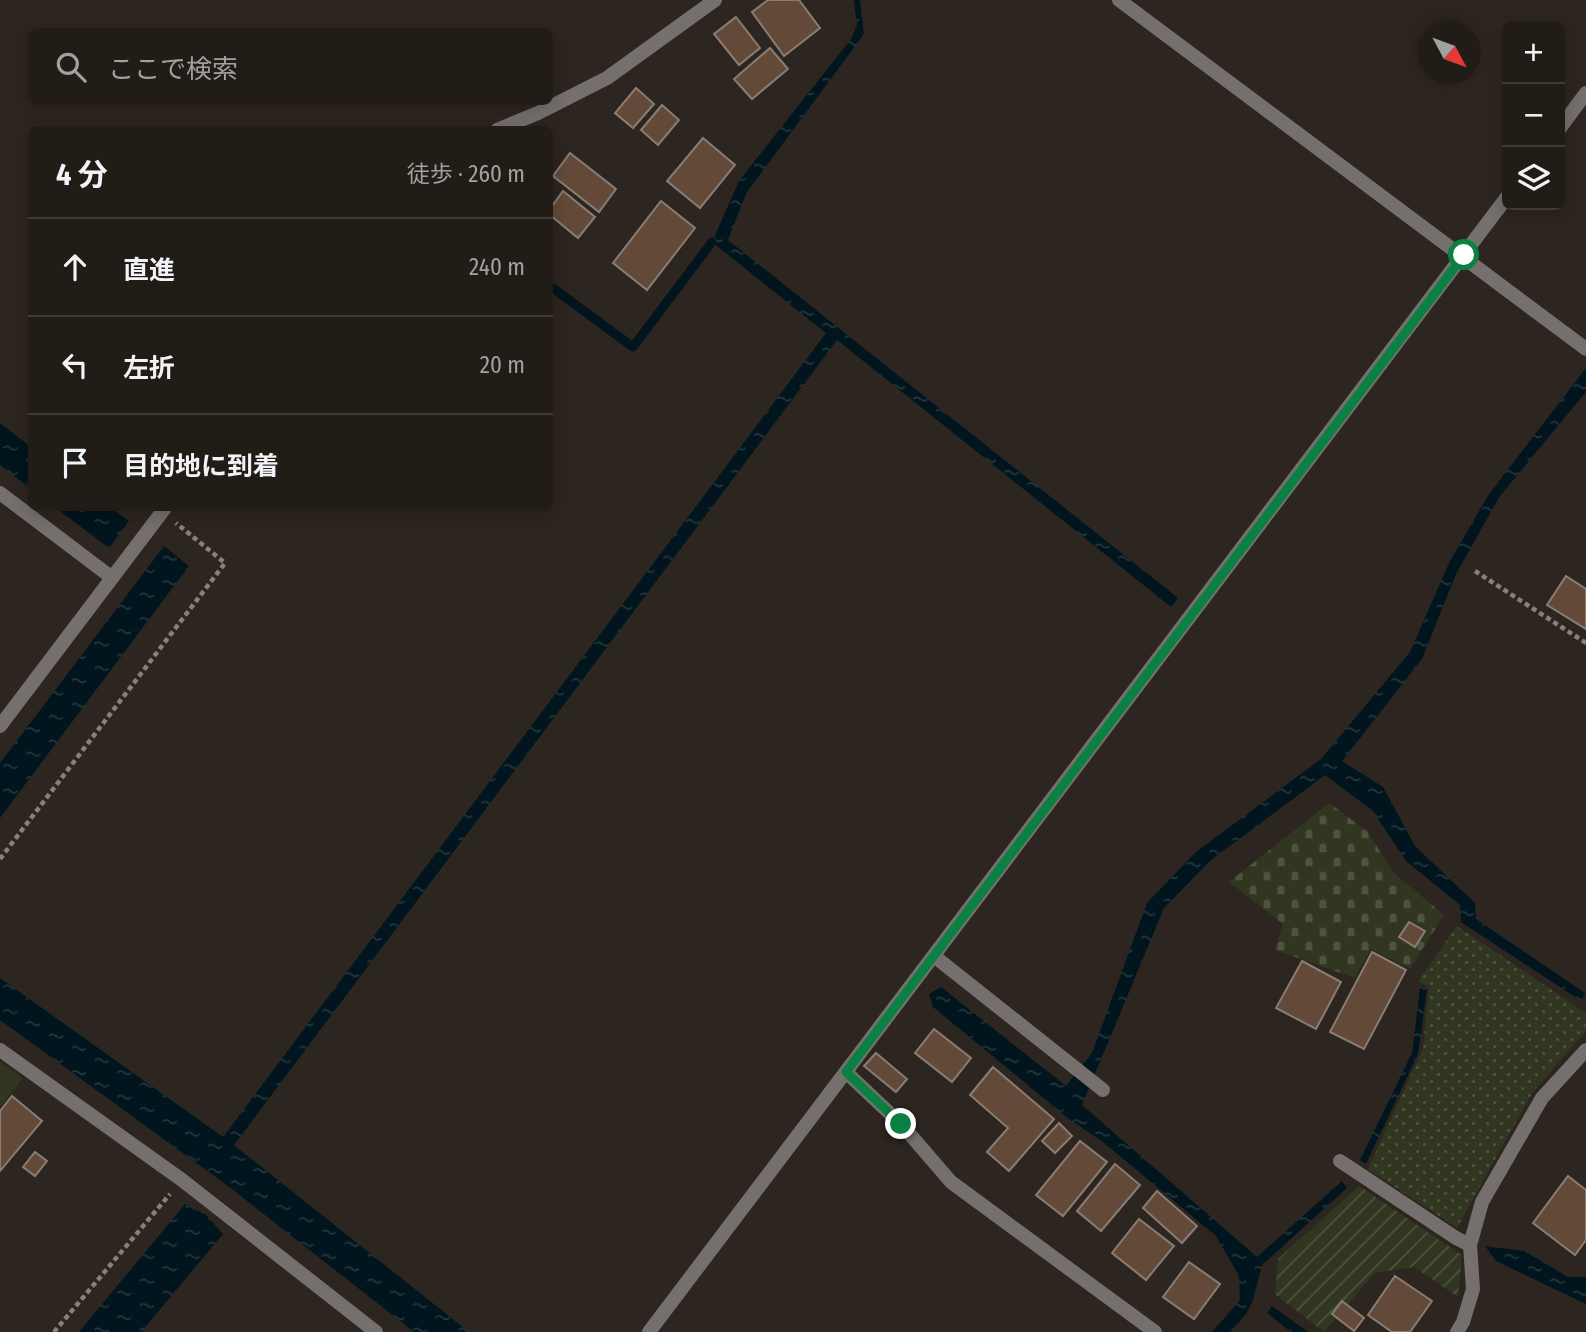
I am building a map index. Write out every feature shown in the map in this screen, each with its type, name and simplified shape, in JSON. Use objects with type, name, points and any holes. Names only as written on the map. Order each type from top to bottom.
[{"type":"street","points":[[507,126],[607,78],[715,0]]},
{"type":"street","points":[[1119,0],[1464,255],[1586,349]]},
{"type":"street","points":[[1565,121],[1586,93]]},
{"type":"street","points":[[649,1332],[1502,204]]},
{"type":"street","points":[[0,493],[111,577]]},
{"type":"street","points":[[0,726],[161,511]]},
{"type":"street","points":[[934,956],[1103,1090]]},
{"type":"street","points":[[0,1050],[182,1180],[376,1332]]},
{"type":"street","points":[[1457,1332],[1463,1322],[1473,1289],[1470,1245],[1482,1202],[1542,1098],[1586,1050]]},
{"type":"street","points":[[846,1072],[901,1124],[951,1182],[1155,1332]]},
{"type":"street","points":[[1340,1161],[1470,1245]]},
{"type":"path","points":[[0,859],[225,563],[165,511]]},
{"type":"path","points":[[1475,571],[1586,643]]},
{"type":"path","points":[[54,1332],[182,1180]]},
{"type":"green space","points":[[1329,803],[1367,831],[1394,873],[1444,915],[1410,969],[1371,949],[1355,978],[1275,950],[1283,924],[1229,882]]},
{"type":"green space","points":[[1457,926],[1586,1013],[1586,1031],[1532,1093],[1457,1228],[1368,1169],[1423,1049],[1429,987],[1418,981]]},
{"type":"green space","points":[[0,1062],[23,1078],[0,1107]]},
{"type":"green space","points":[[1359,1186],[1462,1255],[1458,1297],[1414,1267],[1375,1273],[1324,1332],[1275,1294],[1278,1259]]},
{"type":"water","points":[[854,0],[860,0],[864,34],[747,192],[728,240],[1178,598],[1171,607],[837,340],[234,1145],[469,1332],[414,1332],[228,1186],[0,1020],[0,978],[223,1137],[826,333],[712,242],[739,181],[851,39],[857,25]]},
{"type":"water","points":[[1586,368],[1586,392],[1500,496],[1456,574],[1422,659],[1342,761],[1383,787],[1415,846],[1475,903],[1476,919],[1585,993],[1581,1001],[1461,922],[1460,905],[1406,861],[1373,811],[1325,775],[1211,860],[1164,908],[1082,1105],[1257,1257],[1342,1181],[1347,1188],[1262,1265],[1247,1313],[1230,1332],[1212,1332],[1240,1300],[1239,1276],[1216,1236],[933,1007],[929,994],[941,987],[1066,1086],[1092,1053],[1147,903],[1196,852],[1321,759],[1410,652],[1449,563],[1489,494]]},
{"type":"water","points":[[0,423],[28,445],[28,487],[0,465]]},
{"type":"water","points":[[60,511],[115,511],[129,521],[109,548]]},
{"type":"water","points":[[164,546],[189,566],[0,818],[0,763]]},
{"type":"water","points":[[1423,986],[1427,990],[1418,1054],[1366,1164],[1360,1160],[1412,1053],[1420,988]]},
{"type":"water","points":[[185,1204],[206,1215],[223,1234],[141,1332],[79,1332]]},
{"type":"water","points":[[1485,1246],[1524,1251],[1568,1277],[1586,1277],[1586,1304],[1496,1261]]},
{"type":"water","points":[[1272,1306],[1308,1332],[1291,1332],[1267,1313]]},
{"type":"building","points":[[768,0],[799,0],[820,28],[784,56],[752,12]]},
{"type":"building","points":[[736,17],[760,48],[739,65],[714,34]]},
{"type":"building","points":[[770,48],[788,69],[752,99],[734,79]]},
{"type":"building","points":[[636,88],[654,104],[633,128],[615,113]]},
{"type":"building","points":[[662,105],[679,120],[658,145],[641,130]]},
{"type":"building","points":[[703,138],[735,165],[700,208],[667,181]]},
{"type":"building","points":[[570,153],[616,189],[599,212],[553,176]]},
{"type":"building","points":[[563,191],[595,217],[578,238],[553,217],[553,205]]},
{"type":"building","points":[[661,201],[695,228],[647,290],[613,263]]},
{"type":"building","points":[[1566,576],[1586,589],[1586,629],[1547,605]]},
{"type":"building","points":[[1409,922],[1425,931],[1415,947],[1399,937]]},
{"type":"building","points":[[1372,952],[1406,970],[1364,1049],[1330,1032]]},
{"type":"building","points":[[1302,961],[1341,982],[1316,1029],[1276,1008]]},
{"type":"building","points":[[934,1029],[971,1058],[952,1082],[915,1053]]},
{"type":"building","points":[[876,1053],[907,1079],[896,1092],[864,1066]]},
{"type":"building","points":[[993,1067],[1054,1119],[1009,1171],[987,1152],[1008,1128],[970,1095]]},
{"type":"building","points":[[12,1096],[42,1121],[0,1171],[0,1111]]},
{"type":"building","points":[[1059,1123],[1072,1136],[1055,1153],[1042,1141]]},
{"type":"building","points":[[1080,1141],[1107,1162],[1063,1216],[1036,1195]]},
{"type":"building","points":[[35,1152],[47,1161],[35,1176],[23,1167]]},
{"type":"building","points":[[1115,1164],[1140,1185],[1101,1231],[1077,1211]]},
{"type":"building","points":[[1568,1176],[1586,1190],[1586,1240],[1575,1255],[1533,1223]]},
{"type":"building","points":[[1157,1191],[1197,1226],[1182,1243],[1143,1208]]},
{"type":"building","points":[[1139,1219],[1174,1246],[1146,1280],[1112,1253]]},
{"type":"building","points":[[1189,1262],[1220,1284],[1194,1319],[1163,1297]]},
{"type":"building","points":[[1395,1276],[1432,1301],[1410,1332],[1392,1332],[1368,1315]]},
{"type":"building","points":[[1342,1301],[1364,1318],[1354,1331],[1332,1314]]},
{"type":"waterway","points":[[553,288],[633,347],[712,242]]},
{"type":"route","points":[[901,1124],[846,1072],[1464,255]]}]
